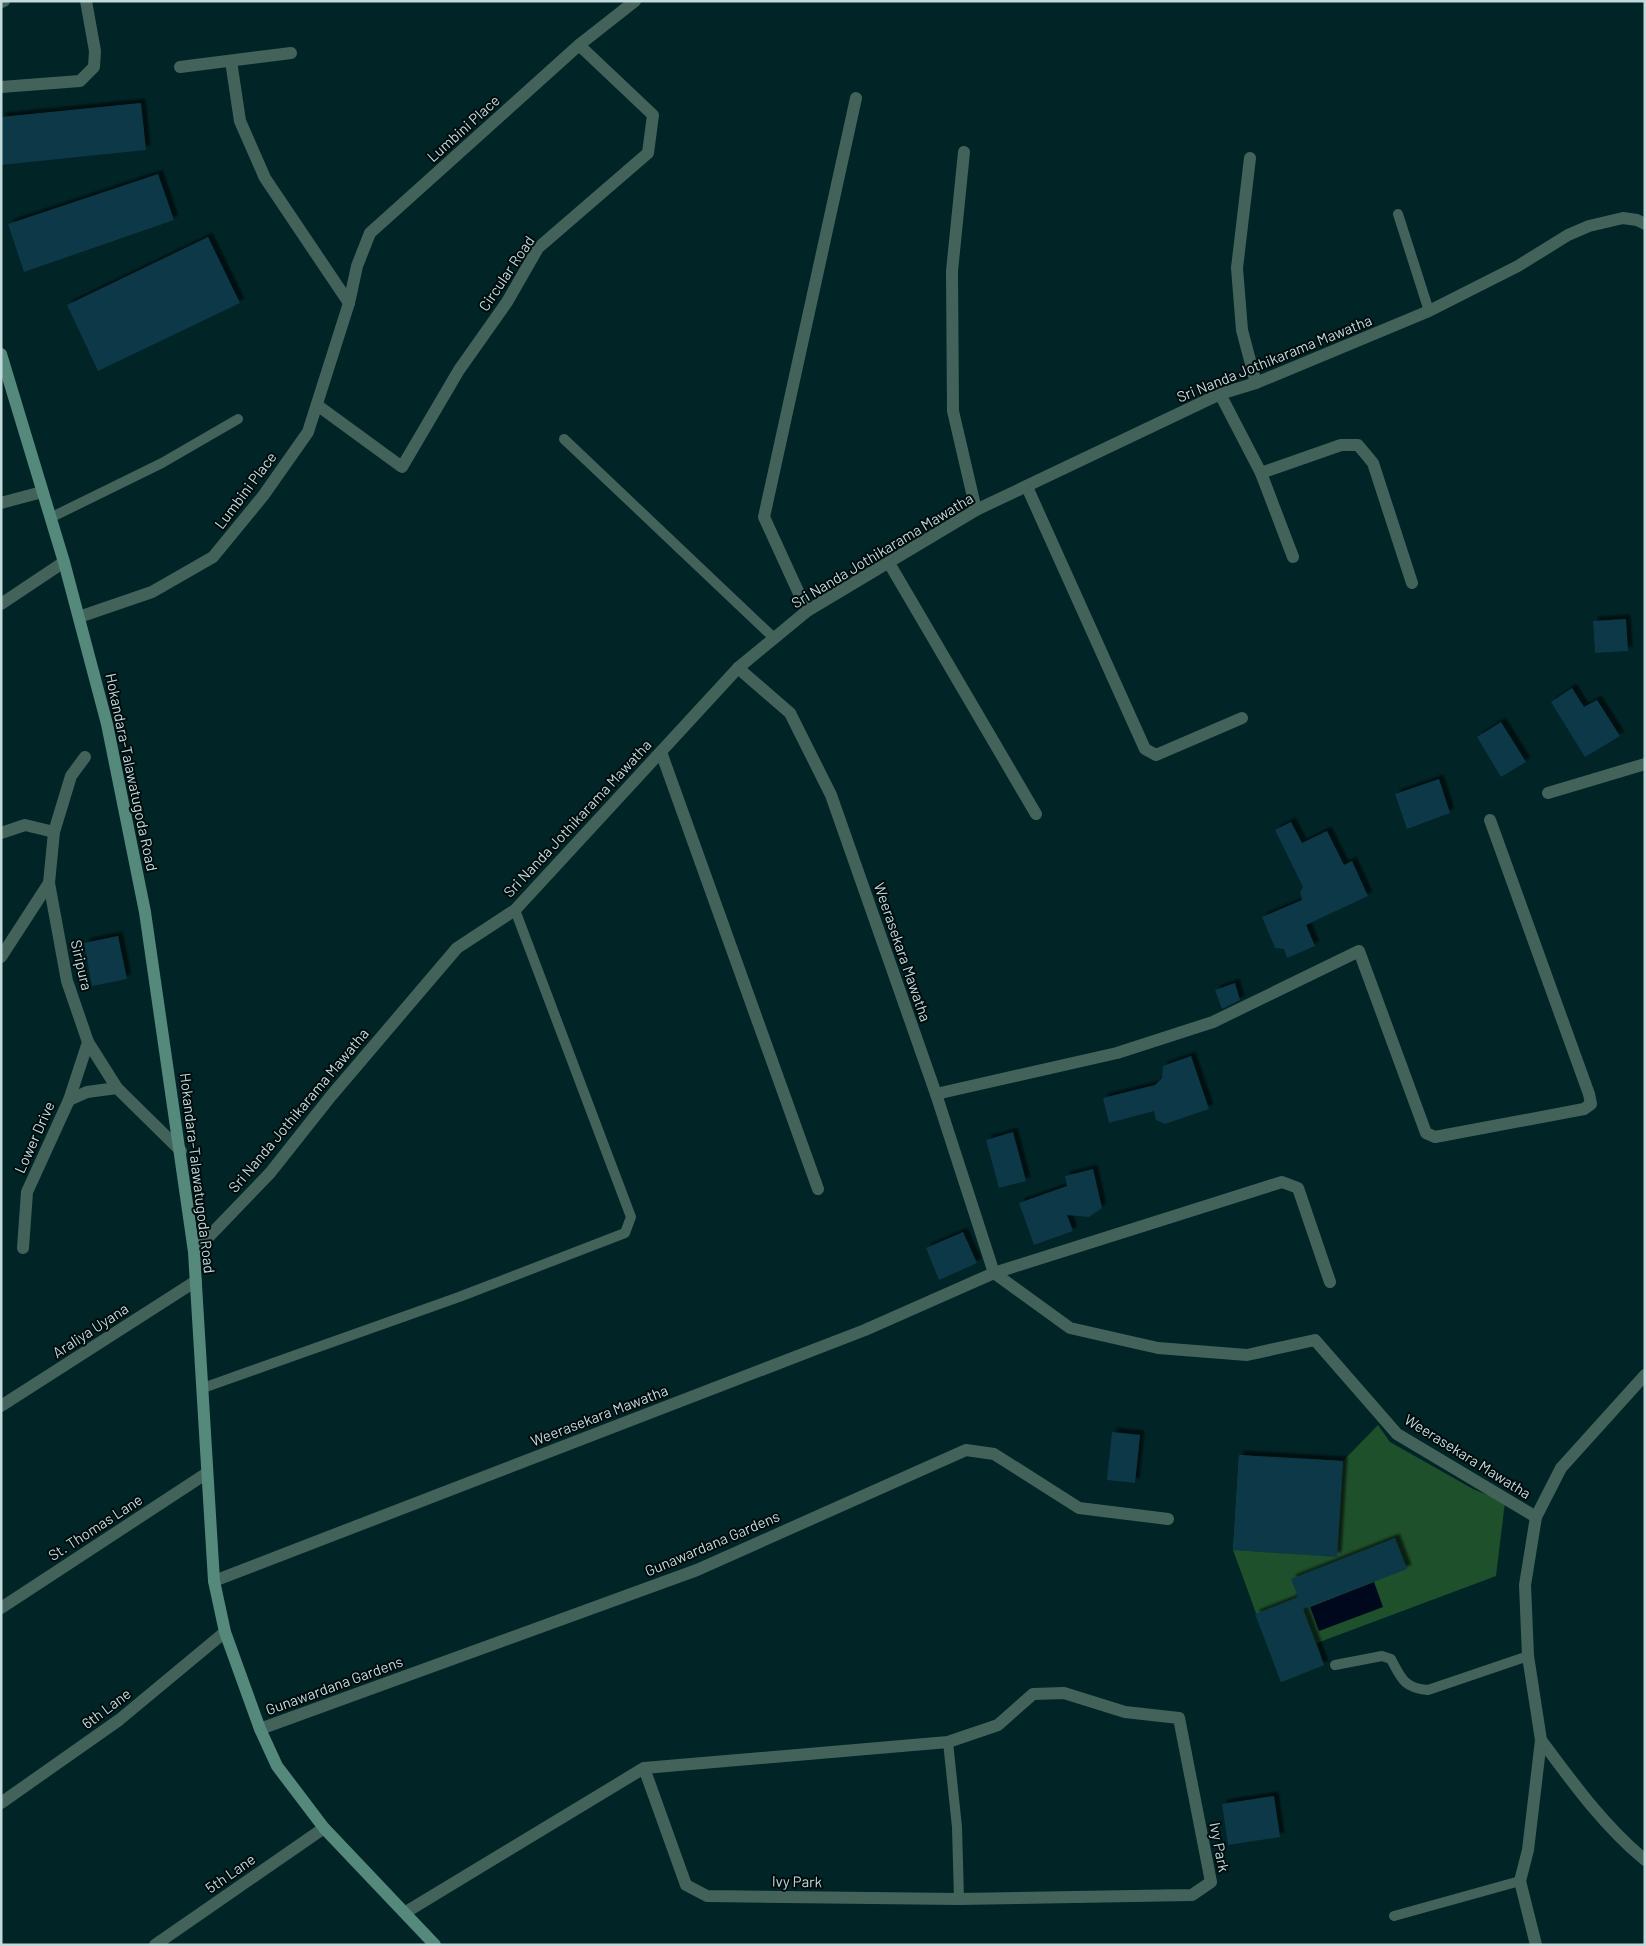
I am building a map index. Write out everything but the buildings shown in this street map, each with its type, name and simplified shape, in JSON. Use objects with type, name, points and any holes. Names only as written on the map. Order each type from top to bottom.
[{"type":"main road","name":"Hokandara-Talawatugoda Road","points":[[1,354],[64,562],[110,733],[145,912],[181,1151],[194,1252],[214,1582],[225,1632],[260,1729],[277,1766],[324,1828],[406,1912],[435,1945]]},
{"type":"street","points":[[1,87],[80,81],[94,67],[95,51],[86,1]]},
{"type":"street","name":"Lumbini Place","points":[[79,617],[152,592],[213,557],[264,496],[308,432],[348,303],[357,266],[370,233],[579,45],[635,1]]},
{"type":"street","name":"Circular Road","points":[[317,405],[402,467],[459,370],[507,302],[538,248],[648,153],[653,116],[579,45]]},
{"type":"street","points":[[180,67],[291,53]]},
{"type":"street","points":[[231,61],[240,121],[265,178],[348,303]]},
{"type":"street","points":[[807,612],[764,517],[856,98]]},
{"type":"street","points":[[964,152],[952,271],[953,411],[976,510]]},
{"type":"street","points":[[1250,158],[1236,268],[1242,330],[1256,383]]},
{"type":"street","name":"Sri Nanda Jothikarama Mawatha","points":[[194,1252],[270,1173],[332,1096],[457,948],[515,910],[738,668],[807,612],[976,510],[1220,394],[1256,383],[1429,311],[1518,266],[1568,234],[1588,226],[1623,218],[1637,220],[1645,224]]},
{"type":"street","points":[[1220,394],[1262,473],[1293,557]]},
{"type":"street","points":[[1262,473],[1341,445],[1358,445],[1373,463],[1412,583]]},
{"type":"street","points":[[1027,487],[1145,749],[1156,754],[1242,718]]},
{"type":"street","points":[[1,503],[42,492]]},
{"type":"street","points":[[1,604],[64,562]]},
{"type":"street","points":[[889,563],[1036,814]]},
{"type":"street","name":"Weerasekara Mawatha","points":[[738,668],[790,712],[831,795],[936,1094],[994,1273],[1070,1328],[1158,1348],[1247,1354],[1315,1340],[1396,1434],[1536,1518]]},
{"type":"street","points":[[661,752],[818,1189]]},
{"type":"street","name":"Siripura","points":[[85,757],[71,776],[54,832],[49,883],[67,980],[88,1042],[118,1088],[181,1151]]},
{"type":"street","points":[[1548,793],[1645,764]]},
{"type":"street","points":[[936,1094],[1117,1053],[1213,1022],[1359,951],[1426,1133],[1435,1137],[1584,1109],[1591,1104],[1589,1094],[1490,820]]},
{"type":"street","points":[[1,833],[25,826],[54,832]]},
{"type":"street","points":[[1,957],[49,883]]},
{"type":"street","name":"Lower Drive","points":[[24,1248],[27,1192],[69,1100],[88,1042]]},
{"type":"street","name":"Lower Drive","points":[[69,1100],[87,1092],[118,1088]]},
{"type":"street","name":"Weerasekara Mawatha","points":[[214,1582],[865,1330],[994,1273],[1282,1182],[1298,1188],[1330,1282]]},
{"type":"street","name":"Araliya Uyana","points":[[1,1406],[196,1281]]},
{"type":"street","name":"Weerasekara Mawatha","points":[[1536,1945],[1520,1881],[1528,1850],[1541,1740],[1528,1656],[1525,1585],[1536,1518],[1561,1468],[1645,1375]]},
{"type":"street","name":"Gunawardana Gardens","points":[[260,1729],[697,1570],[966,1450],[994,1454],[1079,1508],[1168,1519]]},
{"type":"street","name":"St. Thomas Lane","points":[[1,1608],[207,1473]]},
{"type":"street","name":"6th Lane","points":[[1,1803],[119,1720],[225,1632]]},
{"type":"street","name":"Ivy Park","points":[[406,1912],[644,1768],[948,1742],[998,1725],[1033,1694],[1064,1693],[1125,1712],[1179,1718],[1210,1882],[1192,1895],[959,1899],[707,1896],[686,1885],[644,1768]]},
{"type":"street","points":[[1541,1740],[1590,1806],[1620,1840],[1645,1860]]},
{"type":"street","name":"5th Lane","points":[[155,1945],[324,1828]]},
{"type":"lane","points":[[1398,214],[1429,311]]},
{"type":"lane","points":[[50,518],[162,462],[238,419]]},
{"type":"lane","points":[[564,439],[774,638]]},
{"type":"lane","points":[[203,1388],[459,1297],[624,1233],[631,1217],[515,910]]},
{"type":"lane","points":[[1335,1665],[1382,1656],[1391,1659],[1402,1681],[1416,1689],[1428,1690],[1528,1656]]},
{"type":"lane","points":[[948,1742],[957,1827],[959,1899]]},
{"type":"lane","points":[[1394,1916],[1520,1881]]},
{"type":"green space","points":[[1378,1425],[1390,1442],[1473,1489],[1505,1502],[1496,1576],[1317,1643],[1324,1665],[1281,1682],[1233,1550],[1239,1455],[1343,1461]]},
{"type":"water","points":[[1374,1582],[1383,1607],[1319,1631],[1310,1607]]}]
